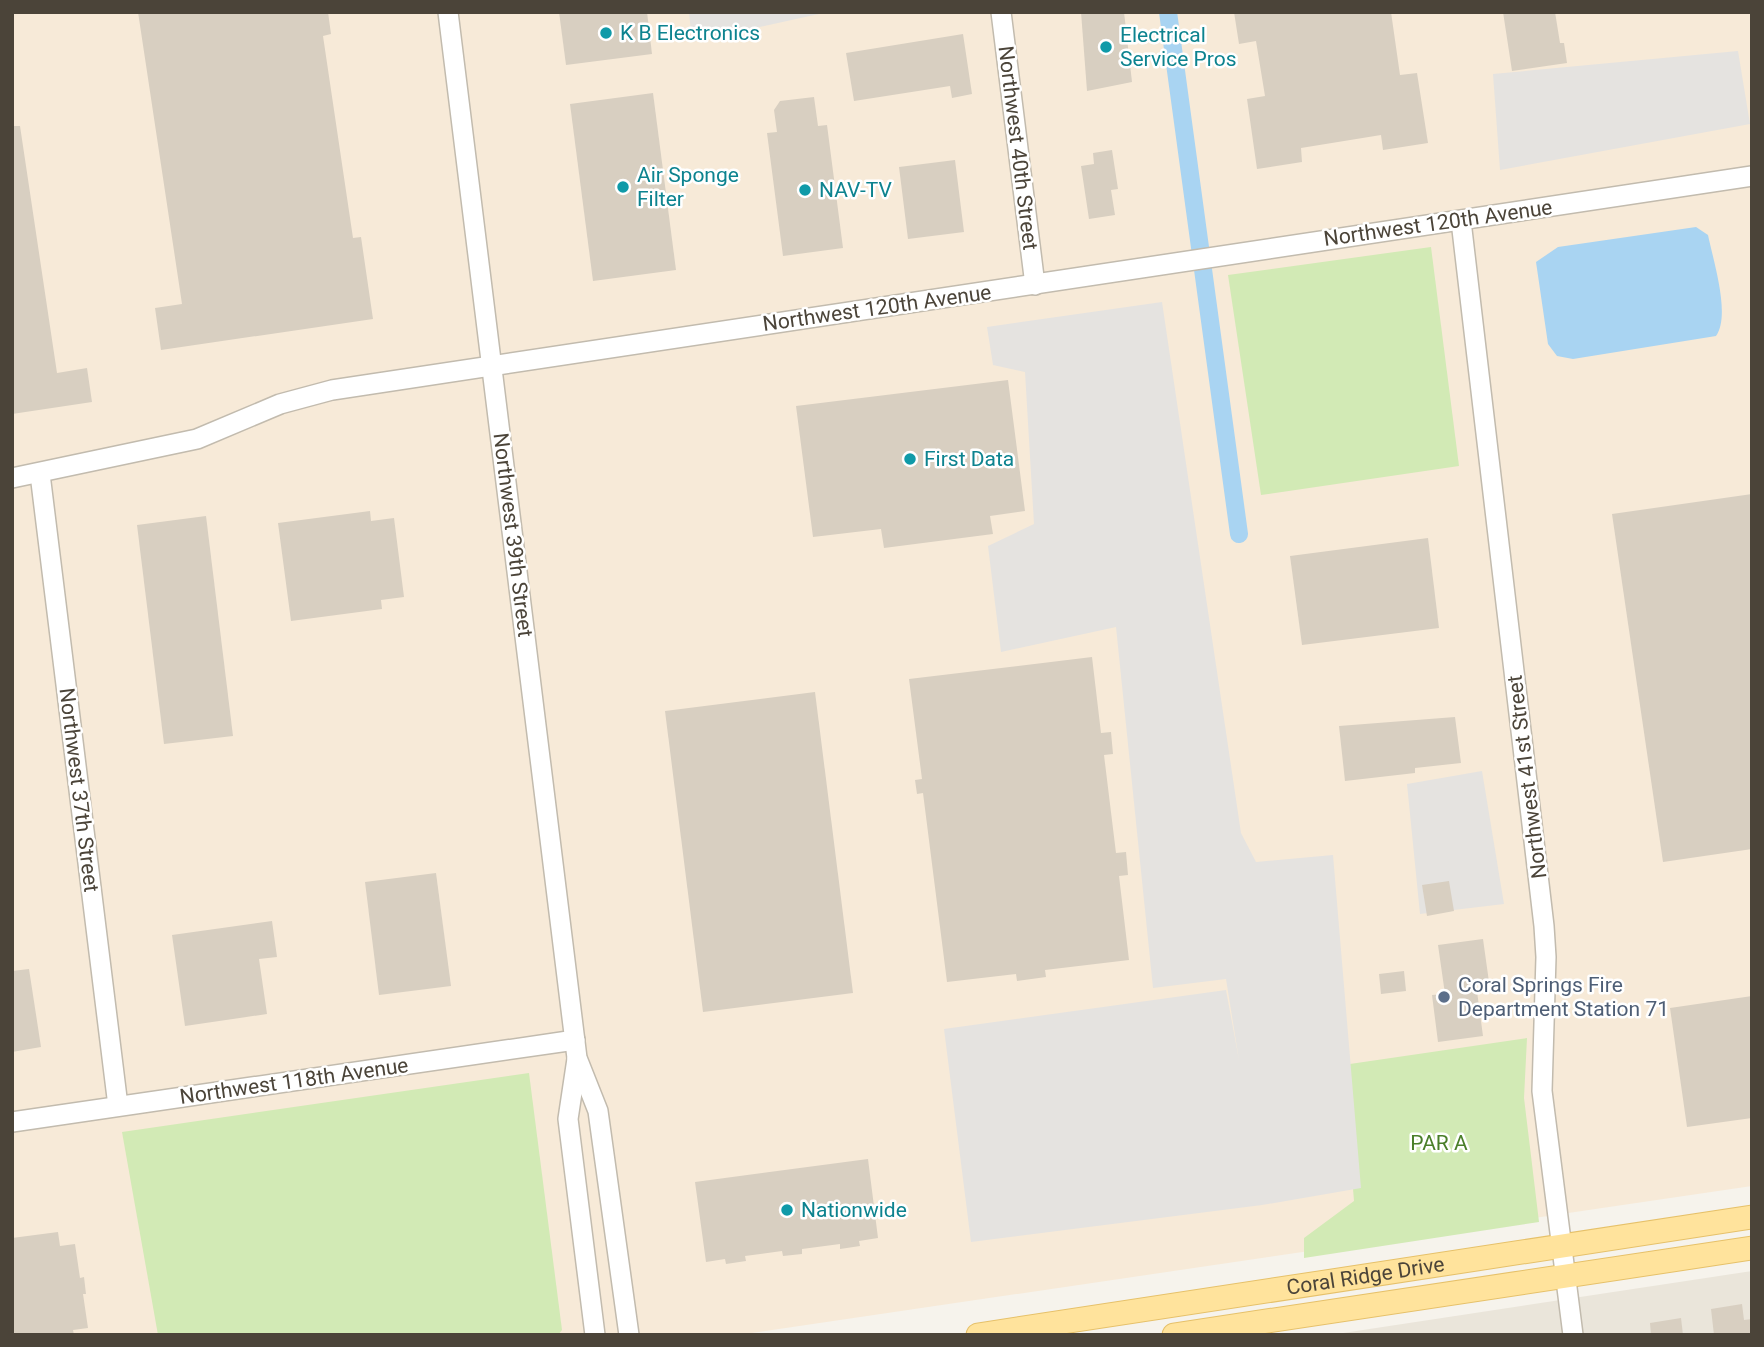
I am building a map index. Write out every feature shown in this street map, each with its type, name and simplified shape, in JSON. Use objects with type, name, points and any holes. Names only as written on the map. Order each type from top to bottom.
[{"type":"main road","name":"Coral Ridge Drive","points":[[978,1335],[1752,1217]]},
{"type":"main road","name":"Coral Ridge Drive","points":[[1174,1335],[1752,1248]]},
{"type":"street","name":"Northwest 39th Street","points":[[448,12],[576,1049],[598,1111],[629,1335]]},
{"type":"street","name":"Northwest 40th Street","points":[[1001,12],[1035,285]]},
{"type":"street","name":"Northwest 120th Avenue","points":[[12,478],[197,439],[280,404],[331,390],[1752,176]]},
{"type":"street","name":"Northwest 41st Street","points":[[1461,221],[1544,926],[1546,957],[1542,1091],[1573,1335]]},
{"type":"street","name":"Northwest 37th Street","points":[[40,474],[118,1106]]},
{"type":"street","name":"Northwest 39th Street","points":[[576,1049],[568,1119],[595,1335]]},
{"type":"street","name":"Northwest 118th Avenue","points":[[12,1122],[118,1106],[576,1049]]},
{"type":"shaded area","points":[[12,12],[1752,12],[1752,1186],[738,1335],[12,1335]]},
{"type":"shaded area","points":[[689,12],[828,12],[692,42]]},
{"type":"shaded area","points":[[1738,51],[1750,124],[1500,170],[1493,74]]},
{"type":"shaded area","points":[[1162,302],[1241,833],[1256,862],[1333,855],[1361,1188],[1262,1205],[971,1242],[944,1029],[1226,990],[1239,1060],[1226,979],[1153,988],[1116,627],[1001,652],[988,546],[1034,524],[1025,372],[993,365],[987,327]]},
{"type":"shaded area","points":[[1482,771],[1504,904],[1420,914],[1407,784]]},
{"type":"shaded area","points":[[1752,1271],[1752,1335],[1330,1335]]},
{"type":"green space","points":[[1431,247],[1459,466],[1261,495],[1228,275]]},
{"type":"green space","name":"PAR A","points":[[1527,1038],[1524,1098],[1539,1222],[1304,1258],[1304,1238],[1354,1201],[1343,1065]]},
{"type":"green space","points":[[529,1073],[562,1330],[558,1335],[158,1335],[122,1132]]},
{"type":"water","points":[[1696,227],[1708,235],[1720,287],[1722,315],[1716,336],[1573,359],[1557,356],[1548,344],[1536,262],[1558,247]]},
{"type":"building","points":[[138,12],[328,12],[331,34],[323,36],[353,238],[361,237],[373,319],[161,350],[155,308],[182,304]]},
{"type":"building","name":"K B Electronics","points":[[559,12],[647,12],[652,54],[566,65]]},
{"type":"building","name":"Electrical Service Pros","points":[[1081,12],[1124,12],[1132,82],[1087,91]]},
{"type":"building","points":[[1234,12],[1391,12],[1400,75],[1417,73],[1428,143],[1383,150],[1381,135],[1301,148],[1302,162],[1257,169],[1247,99],[1265,96],[1256,41],[1239,44]]},
{"type":"building","points":[[1503,12],[1555,12],[1560,43],[1564,43],[1567,63],[1512,71]]},
{"type":"building","points":[[963,34],[972,94],[952,98],[950,86],[854,101],[846,53]]},
{"type":"building","name":"Air Sponge Filter","points":[[653,93],[676,270],[593,281],[570,104]]},
{"type":"building","name":"NAV-TV","points":[[814,97],[818,126],[827,125],[843,248],[783,256],[767,133],[777,132],[774,110],[780,101]]},
{"type":"building","points":[[12,126],[20,126],[57,373],[87,368],[92,402],[12,414]]},
{"type":"building","points":[[1112,150],[1118,189],[1111,190],[1115,215],[1089,219],[1081,166],[1094,164],[1093,153]]},
{"type":"building","points":[[955,160],[964,232],[908,239],[899,167]]},
{"type":"building","name":"First Data","points":[[1008,380],[1025,511],[990,516],[993,534],[884,548],[881,529],[813,537],[796,406]]},
{"type":"building","points":[[1752,494],[1752,849],[1663,862],[1612,514]]},
{"type":"building","points":[[370,511],[371,521],[394,518],[404,597],[381,600],[382,609],[291,621],[278,523]]},
{"type":"building","points":[[206,516],[233,736],[164,744],[137,525]]},
{"type":"building","points":[[1428,538],[1439,628],[1302,645],[1290,556]]},
{"type":"building","points":[[1092,657],[1101,733],[1111,732],[1113,754],[1104,755],[1116,853],[1126,852],[1128,875],[1119,876],[1129,960],[1045,970],[1046,977],[1017,981],[1016,974],[947,982],[923,793],[917,794],[915,780],[922,779],[909,679]]},
{"type":"building","points":[[815,692],[853,993],[703,1012],[665,711]]},
{"type":"building","points":[[1455,717],[1461,763],[1415,768],[1415,773],[1345,781],[1339,726]]},
{"type":"building","points":[[436,873],[451,986],[379,995],[365,882]]},
{"type":"building","points":[[1449,881],[1454,911],[1427,916],[1422,885]]},
{"type":"building","points":[[272,921],[277,957],[259,959],[267,1014],[185,1026],[172,935]]},
{"type":"building","points":[[1483,939],[1489,982],[1476,984],[1483,1036],[1438,1042],[1432,995],[1445,994],[1438,945]]},
{"type":"building","points":[[29,969],[41,1047],[12,1052],[12,971]]},
{"type":"building","points":[[1404,971],[1406,991],[1381,994],[1379,974]]},
{"type":"building","points":[[1752,996],[1752,1118],[1687,1127],[1670,1008]]},
{"type":"building","name":"Nationwide","points":[[868,1159],[878,1238],[859,1241],[860,1246],[840,1249],[840,1244],[802,1249],[802,1254],[783,1256],[782,1251],[745,1256],[746,1261],[726,1264],[725,1259],[706,1262],[695,1182]]},
{"type":"building","points":[[58,1232],[60,1246],[75,1244],[80,1278],[84,1277],[86,1294],[83,1294],[88,1328],[73,1330],[74,1335],[12,1335],[12,1238]]},
{"type":"building","points":[[1742,1304],[1744,1320],[1752,1319],[1752,1335],[1714,1335],[1711,1309]]},
{"type":"building","points":[[1681,1318],[1683,1335],[1651,1335],[1650,1323]]},
{"type":"waterway","points":[[1168,12],[1239,534]]},
{"type":"place","name":"K B Electronics","points":[[606,33]]},
{"type":"place","name":"Electrical Service Pros","points":[[1106,47]]},
{"type":"place","name":"Air Sponge Filter","points":[[623,187]]},
{"type":"place","name":"NAV-TV","points":[[805,190]]},
{"type":"place","name":"First Data","points":[[910,459]]},
{"type":"place","name":"Coral Springs Fire Department Station 71","points":[[1444,997]]},
{"type":"place","name":"Nationwide","points":[[787,1210]]}]
